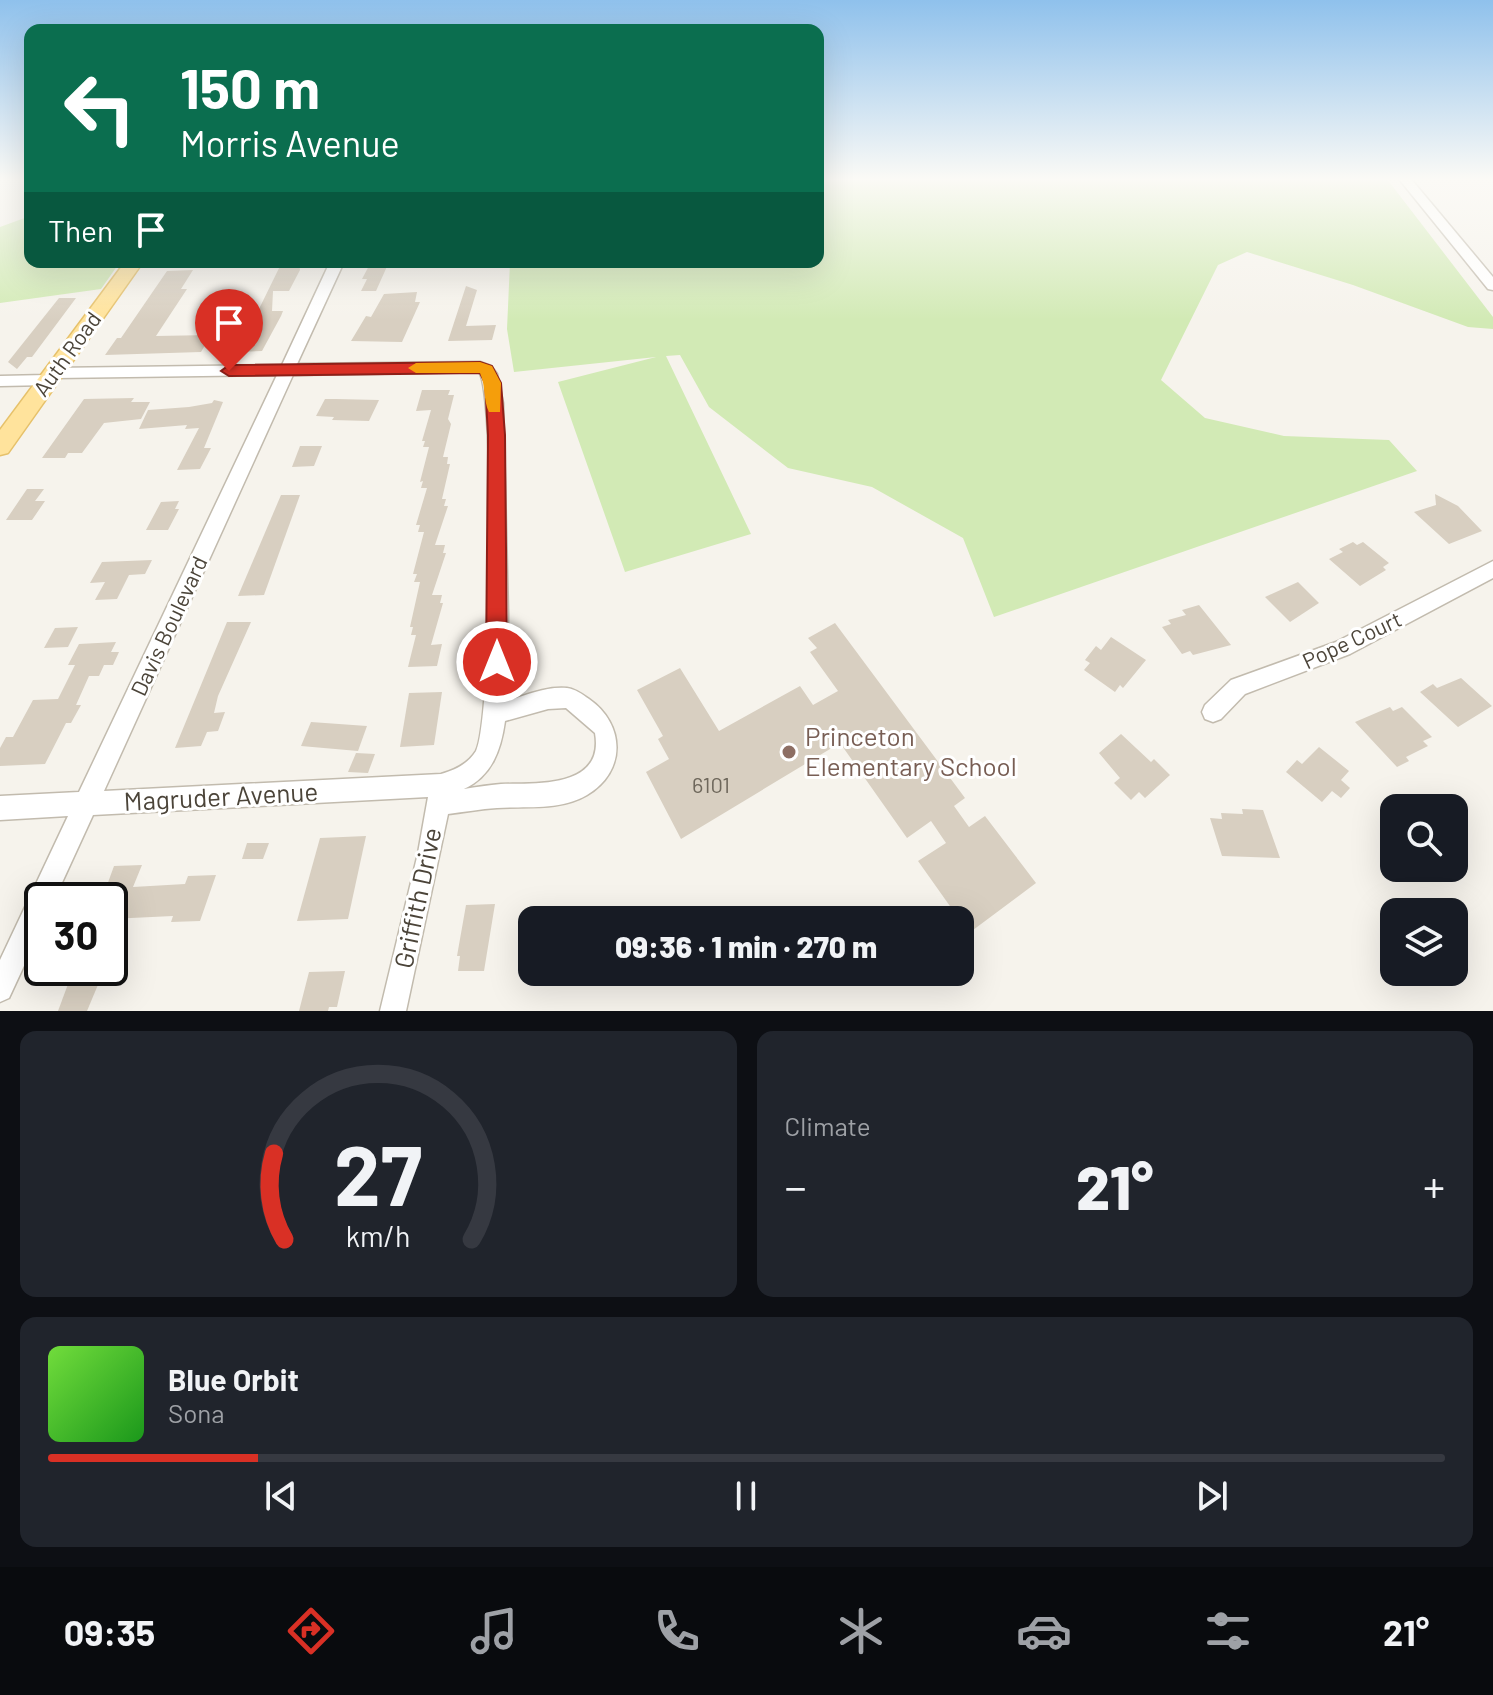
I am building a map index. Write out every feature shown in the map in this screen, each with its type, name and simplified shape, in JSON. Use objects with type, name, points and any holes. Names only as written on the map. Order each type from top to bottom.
[{"type":"main road","name":"Auth Road","points":[[0,447],[130,268]]},
{"type":"street","points":[[1444,226],[1493,286]]},
{"type":"street","name":"Davis Boulevard","points":[[0,989],[334,268]]},
{"type":"street","points":[[0,381],[51,376],[287,370],[480,367],[486,370],[493,383],[496,435],[495,714],[492,739],[485,757],[464,780],[440,795]]},
{"type":"street","name":"Pope Court","points":[[1213,712],[1238,687],[1343,648],[1493,569]]},
{"type":"street","name":"Magruder Avenue","points":[[0,808],[440,795],[539,798],[566,794],[589,779],[603,763],[608,742],[603,725],[569,698],[548,699],[495,714]]},
{"type":"street","name":"Griffith Drive","points":[[393,1011],[430,853],[440,795]]},
{"type":"green space","points":[[24,226],[24,268],[116,268],[101,289],[0,303],[0,227]]},
{"type":"green space","points":[[824,226],[1423,226],[1493,317],[1493,329],[1468,327],[1353,285],[1247,252],[1218,265],[1161,380],[1205,418],[1284,436],[1389,440],[1417,471],[994,617],[963,538],[872,487],[788,468],[709,407],[680,355],[666,356],[751,534],[625,572],[558,382],[656,357],[514,372],[507,329],[510,268],[824,268]]},
{"type":"building","points":[[279,268],[300,268],[289,291],[273,291],[272,311],[283,311],[262,351],[238,352]]},
{"type":"building","points":[[368,268],[386,268],[376,291],[361,291],[367,279],[362,279]]},
{"type":"building","points":[[193,270],[181,289],[187,289],[156,336],[211,335],[201,352],[105,355],[117,338],[121,338],[167,271]]},
{"type":"building","points":[[466,286],[477,290],[466,326],[496,325],[492,340],[448,341]]},
{"type":"building","points":[[417,292],[415,302],[420,302],[402,342],[351,341],[366,316],[371,317],[384,294]]},
{"type":"building","points":[[59,298],[76,298],[32,357],[27,357],[17,369],[8,362]]},
{"type":"building","points":[[422,390],[450,390],[448,395],[454,395],[443,457],[448,457],[447,464],[450,464],[442,499],[446,499],[444,506],[448,506],[435,545],[445,545],[443,553],[446,553],[432,595],[442,595],[440,603],[443,603],[431,645],[442,644],[437,666],[408,667],[416,635],[411,635],[413,627],[410,627],[420,582],[414,582],[417,574],[413,574],[424,532],[418,532],[420,525],[416,525],[427,488],[421,488],[423,481],[420,482],[429,447],[423,447],[425,441],[422,441],[431,410],[416,411]]},
{"type":"building","points":[[134,398],[131,402],[150,402],[141,419],[104,423],[82,453],[68,453],[65,458],[42,458],[84,399]]},
{"type":"building","points":[[325,399],[379,400],[369,421],[332,420],[334,417],[316,416]]},
{"type":"building","points":[[214,400],[223,402],[204,448],[211,448],[200,469],[177,470],[199,428],[185,429],[187,425],[139,429],[148,410],[189,407]]},
{"type":"building","points":[[300,446],[322,446],[314,466],[292,467]]},
{"type":"building","points":[[27,489],[44,489],[35,501],[45,501],[32,520],[6,520]]},
{"type":"building","points":[[1435,494],[1458,506],[1482,531],[1449,544],[1414,512],[1436,505]]},
{"type":"building","points":[[281,495],[300,495],[264,595],[238,596]]},
{"type":"building","points":[[179,501],[175,509],[179,509],[168,530],[146,530],[161,502]]},
{"type":"building","points":[[1353,542],[1357,545],[1363,542],[1389,563],[1383,567],[1386,570],[1360,586],[1329,559]]},
{"type":"building","points":[[152,560],[145,574],[129,575],[117,599],[95,600],[105,582],[90,583],[102,562]]},
{"type":"building","points":[[1298,582],[1319,603],[1290,622],[1265,597]]},
{"type":"building","points":[[1199,605],[1231,645],[1193,655],[1190,651],[1182,654],[1162,627],[1171,624],[1168,620],[1186,615],[1182,610]]},
{"type":"building","points":[[227,622],[251,622],[218,696],[214,713],[225,712],[218,731],[207,732],[201,746],[175,748]]},
{"type":"building","points":[[835,623],[965,798],[954,806],[969,827],[985,816],[1036,883],[974,929],[974,906],[950,906],[918,861],[946,843],[931,821],[907,838],[840,743],[681,839],[646,772],[669,759],[658,739],[663,736],[637,690],[680,668],[719,731],[800,686],[813,705],[838,691],[810,652],[817,648],[808,638]]},
{"type":"building","points":[[78,627],[68,647],[44,648],[55,628]]},
{"type":"building","points":[[1111,637],[1146,660],[1123,688],[1120,685],[1115,692],[1084,670],[1090,663],[1085,660],[1096,646],[1101,650]]},
{"type":"building","points":[[116,642],[111,652],[119,652],[113,665],[104,665],[99,676],[89,676],[76,705],[81,705],[71,723],[66,723],[45,764],[0,766],[0,748],[6,737],[13,737],[33,700],[58,699],[75,665],[68,665],[79,644]]},
{"type":"building","points":[[1461,678],[1492,706],[1458,727],[1420,692],[1433,684],[1437,688]]},
{"type":"building","points":[[442,692],[434,745],[400,747],[409,693]]},
{"type":"building","points":[[1390,707],[1393,711],[1402,707],[1432,737],[1423,741],[1428,746],[1406,757],[1409,761],[1397,767],[1355,722]]},
{"type":"building","points":[[311,722],[367,726],[358,751],[301,746]]},
{"type":"building","points":[[1121,734],[1170,775],[1145,798],[1139,792],[1131,800],[1114,783],[1120,778],[1099,753]]},
{"type":"building","points":[[1319,747],[1349,771],[1341,780],[1350,788],[1341,798],[1332,791],[1322,802],[1286,772],[1297,760],[1302,764]]},
{"type":"building","points":[[356,753],[375,754],[368,773],[348,772]]},
{"type":"building","points":[[1242,809],[1263,810],[1280,858],[1222,856],[1210,818],[1222,819],[1221,813],[1243,814]]},
{"type":"building","points":[[366,836],[348,919],[297,921],[320,838]]},
{"type":"building","points":[[247,843],[269,843],[263,859],[242,859]]},
{"type":"building","points":[[142,865],[133,887],[185,884],[188,876],[216,875],[200,921],[171,922],[173,916],[128,918],[128,882],[108,882],[114,866]]},
{"type":"building","points":[[495,904],[484,971],[458,971],[460,956],[457,956],[466,905]]},
{"type":"building","points":[[345,971],[337,1007],[329,1007],[328,1011],[299,1011],[309,972]]},
{"type":"building","points":[[67,986],[97,986],[87,1011],[58,1011]]},
{"type":"slow traffic","points":[[416,368],[480,367],[486,370],[493,383],[494,407]]},
{"type":"place","name":"Princeton Elementary School","points":[[789,752]]},
{"type":"route","points":[[229,371],[480,367],[486,370],[493,383],[496,435],[497,662]]}]
